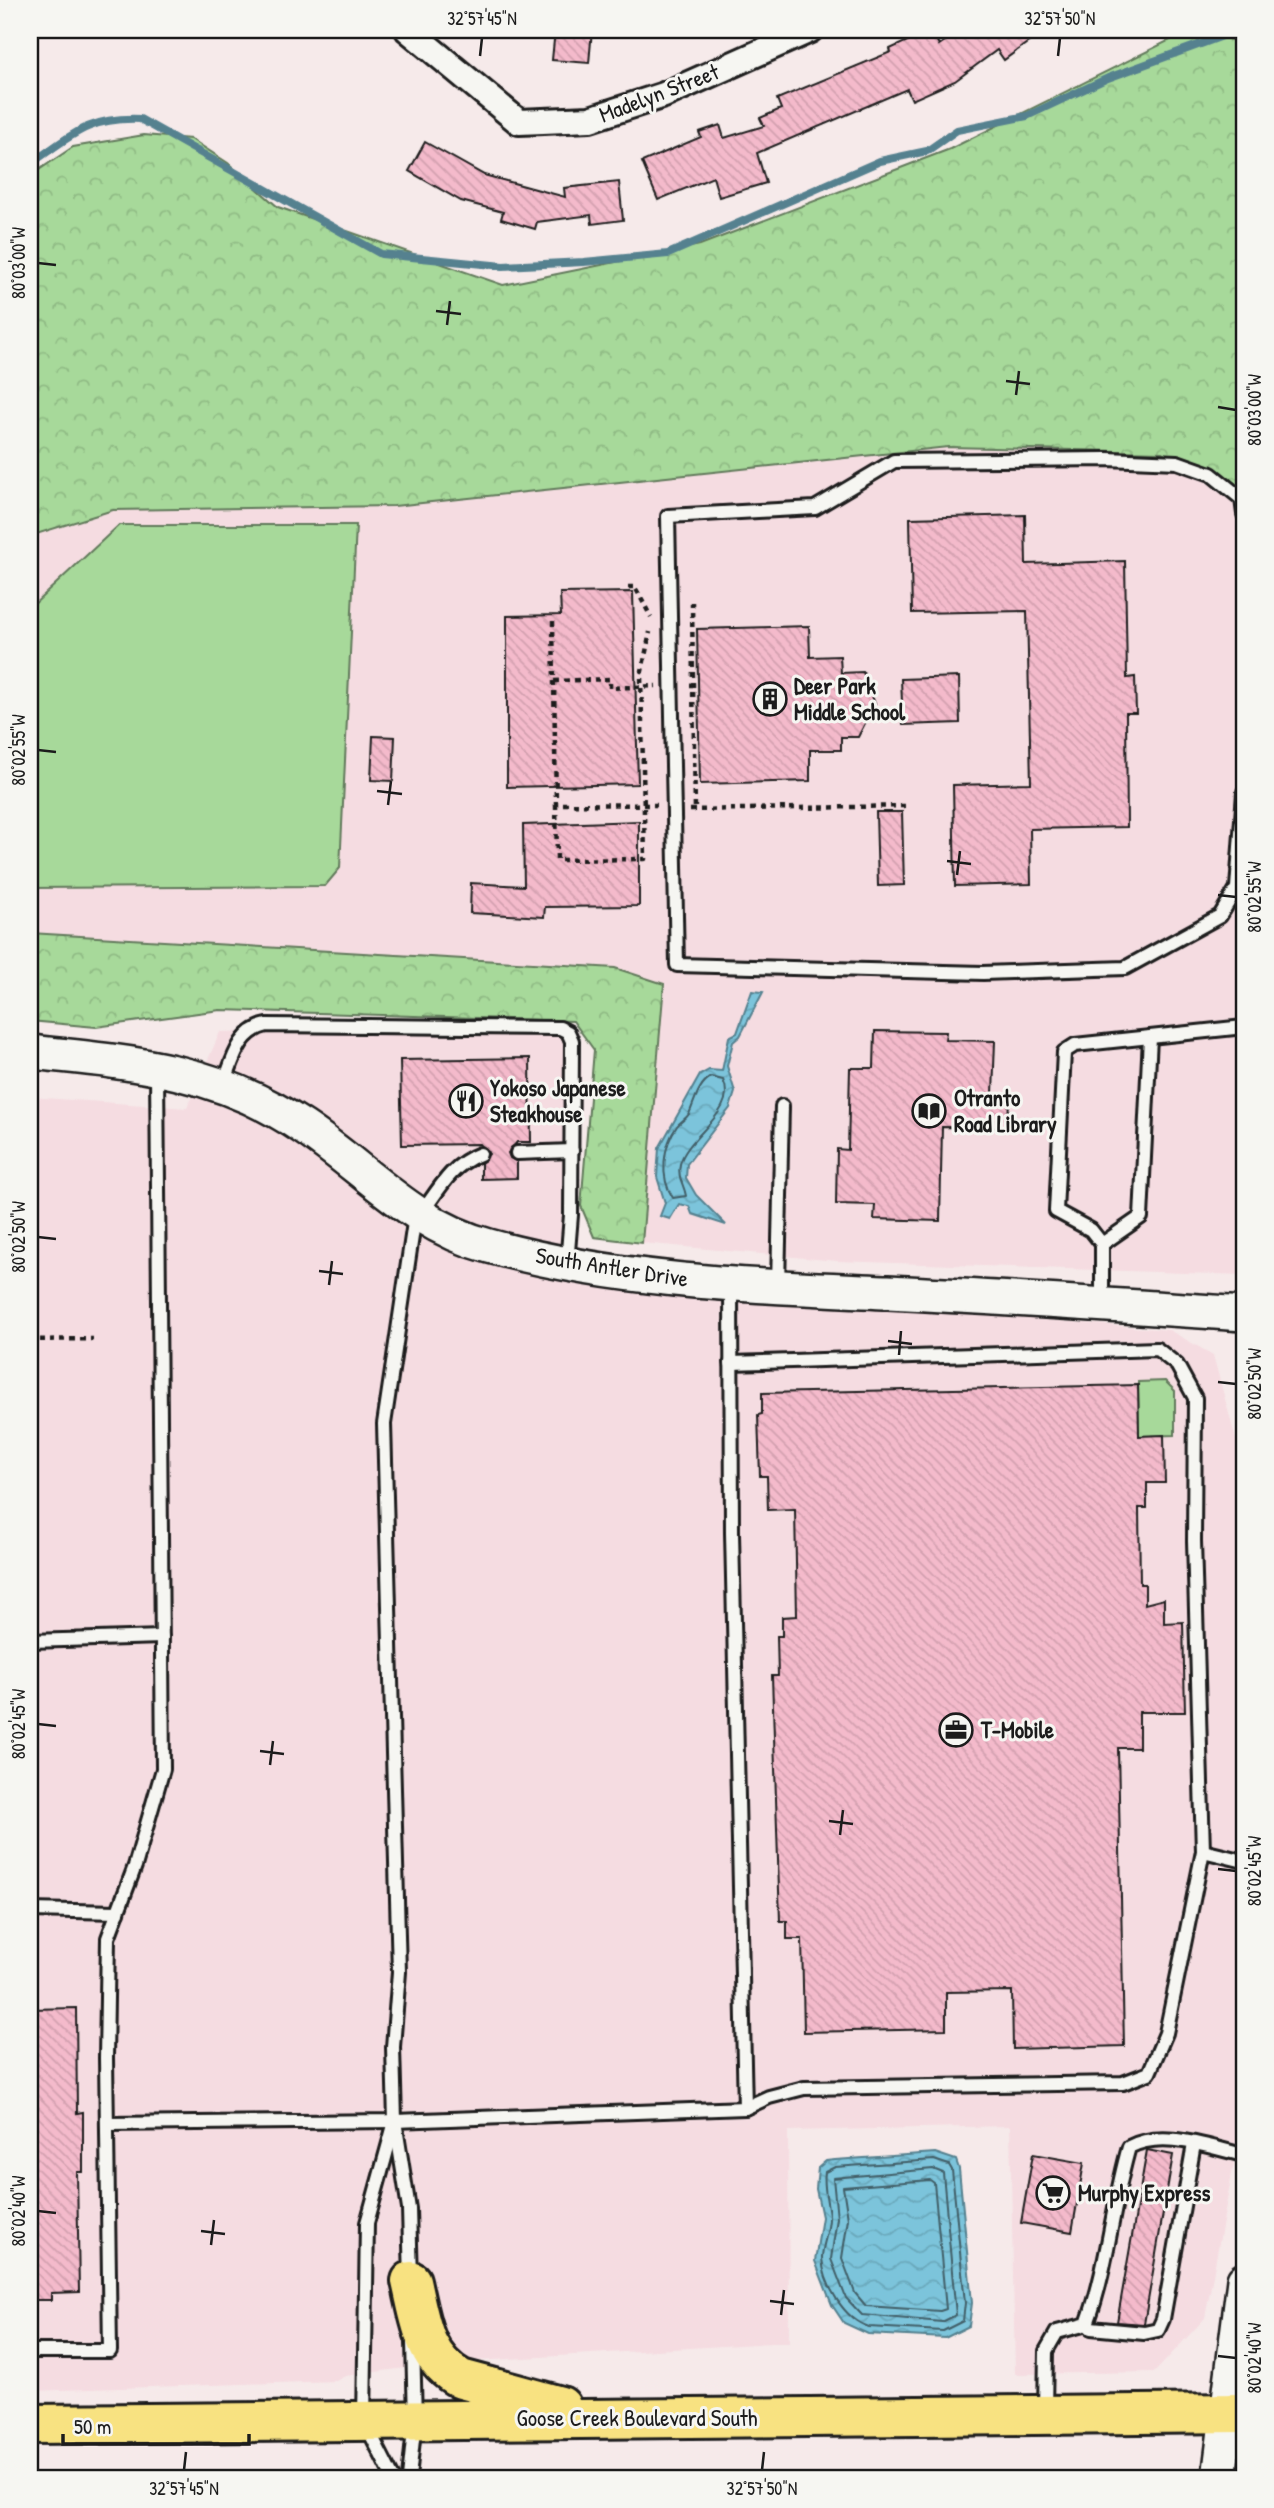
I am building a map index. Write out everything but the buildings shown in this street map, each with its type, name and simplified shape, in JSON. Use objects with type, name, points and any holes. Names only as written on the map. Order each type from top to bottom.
[{"type":"highway","points":[[411,2281],[427,2345],[446,2371],[461,2379],[607,2419]]},
{"type":"highway","name":"Goose Creek Boulevard South","points":[[30,2424],[1236,2413]]},
{"type":"street","name":"Madelyn Street","points":[[408,30],[519,122],[590,119],[664,95],[810,30]]},
{"type":"street","name":"South Antler Drive","points":[[30,1052],[180,1071],[243,1093],[303,1126],[417,1215],[486,1246],[567,1264],[731,1284],[1244,1314]]},
{"type":"street","points":[[1219,2478],[1236,2413],[1244,2280]]},
{"type":"lane","points":[[1244,514],[1242,499],[1211,474],[1177,462],[1107,459],[894,461],[815,508],[668,516],[677,965],[983,973],[1125,968],[1220,916],[1240,888],[1244,792]]},
{"type":"lane","points":[[223,1086],[241,1041],[253,1028],[267,1025],[560,1028],[568,1032],[572,1041],[572,1151],[567,1264]]},
{"type":"lane","points":[[1101,1305],[1101,1244],[1091,1230],[1056,1211],[1064,1052],[1075,1045],[1244,1027]]},
{"type":"lane","points":[[1101,1244],[1141,1217],[1150,1037]]},
{"type":"lane","points":[[30,2351],[110,2351],[108,1938],[163,1769],[157,1067]]},
{"type":"lane","points":[[778,1287],[782,1106]]},
{"type":"lane","points":[[517,1153],[572,1151]]},
{"type":"lane","points":[[409,2478],[415,2420],[409,2209],[396,2121],[393,2047],[399,1972],[384,1424],[417,1215],[450,1171],[462,1161],[481,1154]]},
{"type":"lane","points":[[731,1284],[745,2108]]},
{"type":"lane","points":[[107,2124],[396,2121],[745,2108],[769,2097],[804,2088],[1123,2082],[1149,2073],[1166,2034],[1203,1851],[1194,1541],[1195,1398],[1177,1365],[1157,1349],[731,1363]]},
{"type":"lane","points":[[30,1642],[162,1637]]},
{"type":"lane","points":[[1203,1851],[1244,1861]]},
{"type":"lane","points":[[30,1910],[118,1912]]},
{"type":"lane","points":[[393,2478],[364,2421],[367,2223],[396,2121]]},
{"type":"lane","points":[[1087,2324],[1098,2295],[1118,2184],[1129,2147],[1143,2139],[1195,2144],[1244,2155]]},
{"type":"lane","points":[[1087,2324],[1091,2328],[1144,2333],[1158,2330],[1163,2319],[1195,2144]]},
{"type":"lane","points":[[1045,2415],[1046,2351],[1057,2332],[1087,2324]]},
{"type":"path","points":[[555,804],[557,860],[645,859],[641,676],[652,621],[640,593],[635,587],[628,587]]},
{"type":"path","points":[[692,602],[693,685]]},
{"type":"path","points":[[30,1340],[93,1339]]},
{"type":"shaded area","points":[[948,447],[1162,452],[1233,492],[1244,502],[1244,1275],[837,1261],[642,1243],[664,984],[615,968],[30,933],[30,536],[113,510],[394,506]]},
{"type":"shaded area","points":[[564,1025],[574,1033],[582,1062],[575,1281],[1169,1330],[1213,1355],[1237,1443],[1243,2114],[1205,2318],[1155,2372],[1015,2374],[1010,2126],[788,2131],[789,2342],[443,2363],[345,2376],[336,2381],[30,2391],[30,1097],[187,1108],[220,1032]]},
{"type":"green space","points":[[1190,30],[1244,43],[1244,502],[1233,492],[1162,452],[948,447],[394,506],[113,510],[30,536],[30,176],[73,147],[144,135],[191,139],[228,163],[278,207],[503,285],[700,245],[950,149]]},
{"type":"green space","points":[[119,525],[356,525],[340,868],[325,886],[30,888],[30,608]]},
{"type":"green space","points":[[30,933],[615,968],[664,984],[642,1243],[594,1237],[581,1206],[594,1050],[573,1021],[220,1010],[96,1027],[30,1021]]},
{"type":"green space","points":[[1165,1381],[1175,1391],[1175,1435],[1139,1436],[1138,1382]]},
{"type":"water","points":[[752,991],[763,992],[740,1036],[733,1042],[727,1066],[735,1092],[730,1108],[687,1164],[686,1178],[696,1195],[726,1225],[692,1214],[689,1206],[679,1204],[670,1219],[660,1216],[665,1203],[657,1177],[659,1148],[700,1075],[709,1070],[722,1071],[729,1037],[737,1033]]},
{"type":"water","points":[[935,2153],[956,2160],[959,2169],[972,2303],[969,2326],[945,2338],[868,2334],[844,2323],[832,2305],[815,2261],[822,2217],[816,2189],[818,2168],[826,2161]]},
{"type":"waterway","points":[[30,164],[80,130],[106,121],[140,119],[381,254],[503,266],[668,254],[880,161],[927,151],[957,130],[1027,116],[1108,78],[1239,30]]},
{"type":"place","name":"Deer Park Middle School","points":[[770,699]]},
{"type":"place","name":"Yokoso Japanese Steakhouse","points":[[466,1101]]},
{"type":"place","name":"Otranto Road Library","points":[[929,1111]]},
{"type":"place","name":"T-Mobile","points":[[956,1730]]},
{"type":"place","name":"Murphy Express","points":[[1053,2193]]}]
